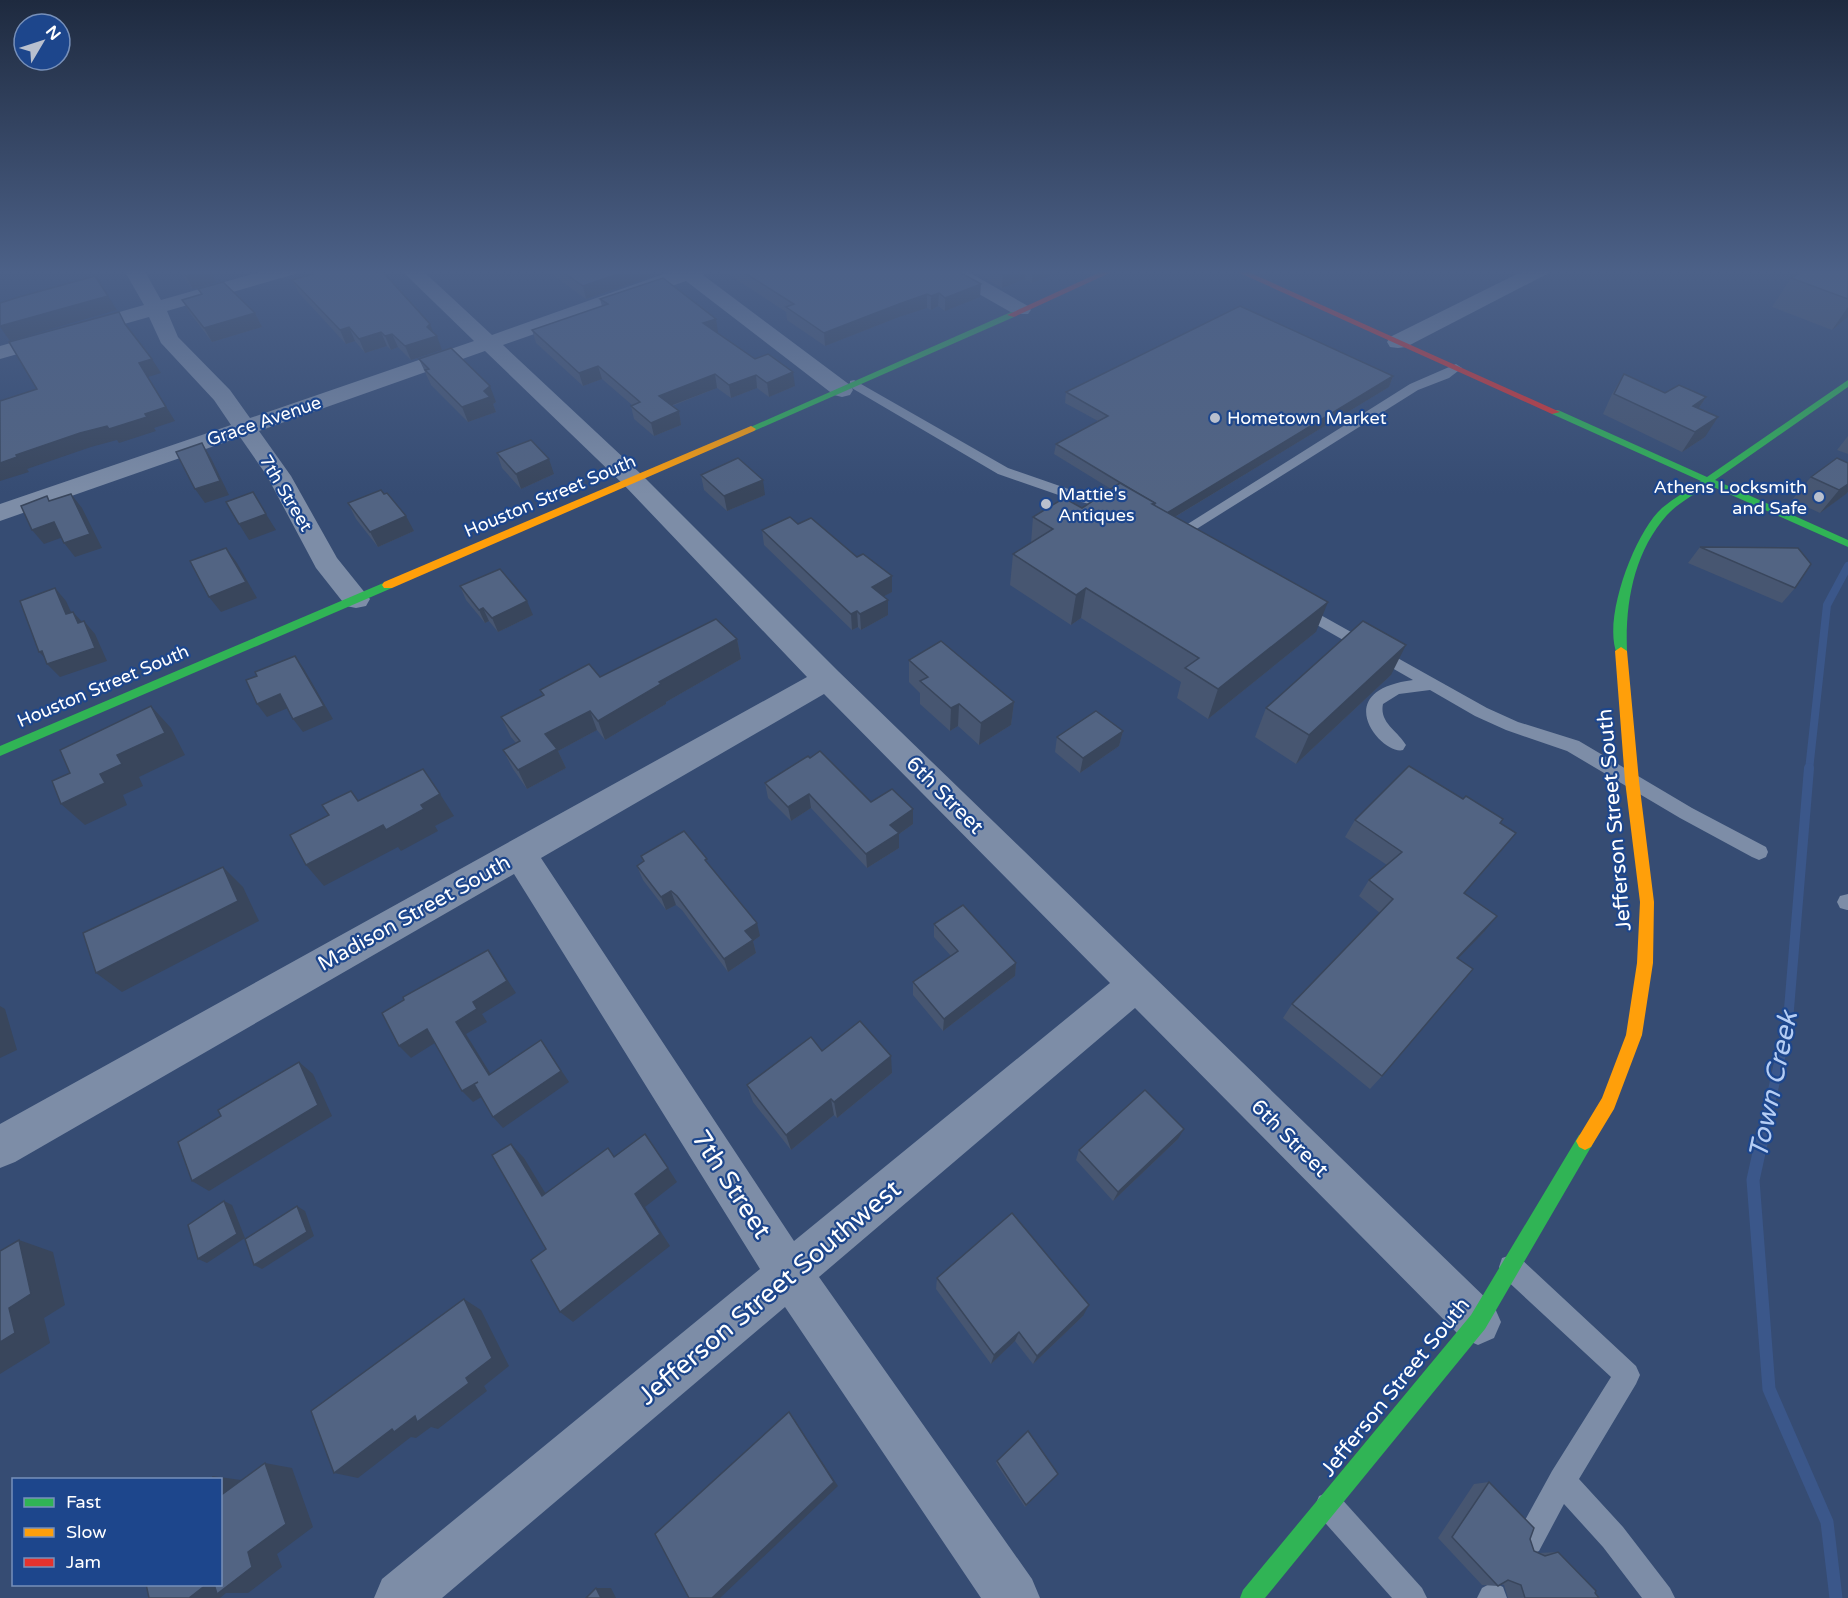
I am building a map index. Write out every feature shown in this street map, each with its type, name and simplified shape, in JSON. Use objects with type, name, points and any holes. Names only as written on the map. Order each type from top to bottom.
[{"type":"street","points":[[0,353],[30,345]]},
{"type":"street","name":"7th Street","points":[[173,345],[222,395],[279,476],[326,562],[356,599]]},
{"type":"street","name":"Grace Avenue","points":[[0,513],[482,345]]},
{"type":"street","name":"6th Street","points":[[488,345],[633,480],[827,679],[1478,1322]]},
{"type":"street","points":[[791,345],[848,387]]},
{"type":"street","name":"Houston Street South","points":[[0,751],[943,345]]},
{"type":"street","points":[[1404,345],[1848,544]]},
{"type":"street","name":"Jefferson Street South","points":[[1251,1598],[1478,1322],[1608,1103],[1634,1035],[1645,963],[1647,902],[1632,781],[1620,637],[1627,580],[1636,554],[1649,529],[1665,511],[1848,383]]},
{"type":"street","name":"Madison Street South","points":[[0,1147],[827,679]]},
{"type":"street","name":"7th Street","points":[[519,854],[790,1275],[1012,1598]]},
{"type":"street","name":"Jefferson Street Southwest","points":[[401,1598],[1136,984]]},
{"type":"lane","points":[[1174,537],[1414,387],[1456,368]]},
{"type":"lane","points":[[848,387],[1003,471],[1075,496],[1114,505],[1134,516]]},
{"type":"lane","points":[[1288,602],[1512,726],[1574,746],[1759,852]]},
{"type":"lane","points":[[1397,745],[1385,735],[1374,720],[1373,707],[1380,697],[1391,691],[1433,684]]},
{"type":"lane","points":[[1511,1267],[1628,1375],[1562,1481],[1529,1540]]},
{"type":"lane","points":[[1562,1481],[1613,1536],[1660,1598]]},
{"type":"lane","points":[[1328,1504],[1412,1598]]},
{"type":"building","points":[[11,345],[141,345],[152,359],[139,363],[166,407],[145,414],[147,417],[109,429],[107,426],[80,433],[16,455],[17,457],[0,463],[0,401],[37,389]]},
{"type":"building","points":[[548,345],[734,345],[755,359],[768,354],[793,372],[767,383],[756,375],[729,385],[715,374],[659,396],[679,411],[651,423],[631,406],[640,402],[598,366],[579,373]]},
{"type":"building","name":"Hometown Market","points":[[1162,345],[1324,345],[1393,376],[1167,513],[1154,506],[1155,503],[1056,444],[1108,416],[1066,392]]},
{"type":"building","points":[[451,348],[490,386],[484,391],[490,397],[462,407],[425,370],[429,369],[419,359]]},
{"type":"building","points":[[1624,374],[1665,393],[1679,385],[1706,397],[1693,406],[1718,417],[1695,432],[1614,394]]},
{"type":"building","points":[[531,440],[549,459],[516,474],[497,453]]},
{"type":"building","points":[[202,443],[220,481],[195,489],[176,452]]},
{"type":"building","points":[[738,458],[763,480],[724,496],[701,475]]},
{"type":"building","points":[[1837,458],[1848,463],[1848,484],[1839,490],[1811,477]]},
{"type":"building","points":[[1120,483],[1155,503],[1152,504],[1328,602],[1218,689],[1185,668],[1199,658],[1086,588],[1076,595],[1013,554],[1053,529],[1033,517],[1064,498],[1082,508]]},
{"type":"building","points":[[381,490],[384,494],[387,493],[406,516],[370,532],[348,503]]},
{"type":"building","points":[[253,492],[266,514],[239,524],[226,502]]},
{"type":"building","points":[[71,494],[90,534],[64,543],[54,522],[32,530],[21,506],[47,496],[49,501]]},
{"type":"building","points":[[790,517],[798,524],[811,518],[857,557],[863,554],[892,576],[872,587],[888,600],[860,614],[857,611],[851,614],[762,530]]},
{"type":"building","points":[[1700,547],[1798,548],[1811,564],[1795,588]]},
{"type":"building","points":[[226,548],[246,582],[209,597],[190,561]]},
{"type":"building","points":[[500,569],[527,601],[492,618],[483,608],[479,610],[460,586]]},
{"type":"building","points":[[55,588],[66,614],[73,612],[78,623],[84,621],[95,648],[47,664],[42,651],[39,652],[20,601]]},
{"type":"building","points":[[716,619],[737,639],[659,682],[661,684],[598,721],[590,711],[545,734],[557,749],[518,770],[503,750],[520,741],[501,717],[544,695],[540,690],[589,664],[600,677]]},
{"type":"building","points":[[1363,621],[1406,645],[1309,735],[1266,708]]},
{"type":"building","points":[[941,641],[1014,702],[981,723],[959,704],[951,708],[920,681],[928,677],[909,660]]},
{"type":"building","points":[[295,656],[324,706],[293,719],[280,694],[257,704],[246,680],[257,676],[255,672]]},
{"type":"building","points":[[151,706],[165,733],[117,755],[122,764],[100,774],[105,783],[61,804],[52,781],[70,773],[60,750]]},
{"type":"building","points":[[1096,711],[1123,731],[1083,758],[1057,737]]},
{"type":"building","points":[[820,751],[871,802],[892,789],[913,809],[890,825],[899,833],[866,854],[809,794],[788,807],[765,783]]},
{"type":"building","points":[[1409,766],[1463,799],[1466,796],[1503,819],[1500,823],[1516,833],[1464,893],[1497,916],[1457,958],[1473,969],[1382,1076],[1292,1004],[1393,899],[1369,880],[1402,852],[1355,820]]},
{"type":"building","points":[[423,769],[440,794],[421,805],[424,809],[386,830],[383,825],[306,865],[290,835],[329,815],[322,805],[351,791],[358,801]]},
{"type":"building","points":[[684,831],[757,923],[745,931],[753,940],[724,959],[677,896],[671,891],[661,897],[637,866],[644,861],[641,856]]},
{"type":"building","points":[[223,867],[238,901],[96,973],[83,933]]},
{"type":"building","points":[[963,905],[1016,963],[944,1019],[913,982],[958,951],[934,924]]},
{"type":"building","points":[[488,950],[507,981],[473,1002],[477,1009],[456,1022],[489,1075],[541,1040],[561,1071],[493,1117],[474,1084],[462,1091],[427,1029],[399,1046],[382,1013],[404,1000],[403,997]]},
{"type":"building","points":[[860,1021],[891,1056],[834,1102],[831,1099],[786,1135],[747,1085],[811,1037],[822,1051]]},
{"type":"building","points":[[299,1062],[318,1105],[192,1181],[178,1142],[221,1116],[218,1110]]},
{"type":"building","points":[[1145,1090],[1184,1129],[1118,1192],[1079,1150]]},
{"type":"building","points":[[645,1134],[668,1168],[635,1194],[660,1234],[560,1312],[531,1260],[546,1249],[492,1155],[511,1144],[542,1196],[608,1148],[614,1157]]},
{"type":"building","points":[[224,1201],[237,1234],[198,1259],[188,1225]]},
{"type":"building","points":[[297,1206],[307,1232],[254,1265],[245,1239]]},
{"type":"building","points":[[1012,1213],[1089,1305],[1037,1356],[1019,1332],[994,1355],[937,1278]]},
{"type":"building","points":[[19,1240],[31,1294],[9,1308],[15,1333],[0,1342],[0,1251]]},
{"type":"building","points":[[464,1299],[492,1358],[466,1378],[469,1383],[417,1422],[415,1416],[394,1432],[392,1429],[334,1473],[311,1411]]},
{"type":"building","points":[[789,1412],[834,1482],[712,1598],[689,1598],[655,1534]]},
{"type":"building","points":[[1028,1431],[1058,1474],[1026,1505],[997,1461]]},
{"type":"building","points":[[265,1463],[286,1524],[248,1552],[252,1567],[217,1594],[215,1586],[222,1586],[222,1495]]},
{"type":"building","points":[[1489,1482],[1534,1528],[1530,1539],[1534,1551],[1545,1556],[1558,1552],[1596,1591],[1599,1598],[1525,1598],[1521,1585],[1508,1580],[1498,1586],[1452,1537]]},
{"type":"building","points":[[146,1586],[204,1586],[189,1598],[149,1598]]},
{"type":"building","points":[[596,1588],[601,1598],[586,1598]]},
{"type":"waterway","name":"Town Creek","points":[[1809,770],[1827,605],[1848,566]]},
{"type":"waterway","name":"Town Creek","points":[[1764,1132],[1788,1021],[1809,768]]},
{"type":"waterway","name":"Town Creek","points":[[1764,1130],[1753,1180],[1769,1389],[1827,1522],[1836,1598]]},
{"type":"traffic: fast","points":[[751,429],[944,345]]},
{"type":"traffic: fast","points":[[1621,651],[1621,613],[1629,576],[1643,542],[1665,511],[1848,383]]},
{"type":"traffic: fast","points":[[1555,412],[1848,544]]},
{"type":"traffic: fast","points":[[0,751],[388,585]]},
{"type":"traffic: fast","points":[[1251,1598],[1478,1322],[1585,1141]]},
{"type":"traffic: slow","points":[[388,585],[751,429]]},
{"type":"traffic: slow","points":[[1585,1141],[1608,1103],[1634,1035],[1645,963],[1647,902],[1632,781],[1621,651]]},
{"type":"traffic: jam","points":[[1404,345],[1555,412]]},
{"type":"place","name":"Hometown Market","points":[[1215,418]]},
{"type":"place","name":"Athens Locksmith and Safe","points":[[1819,497]]},
{"type":"place","name":"Mattie's Antiques","points":[[1046,504]]}]
